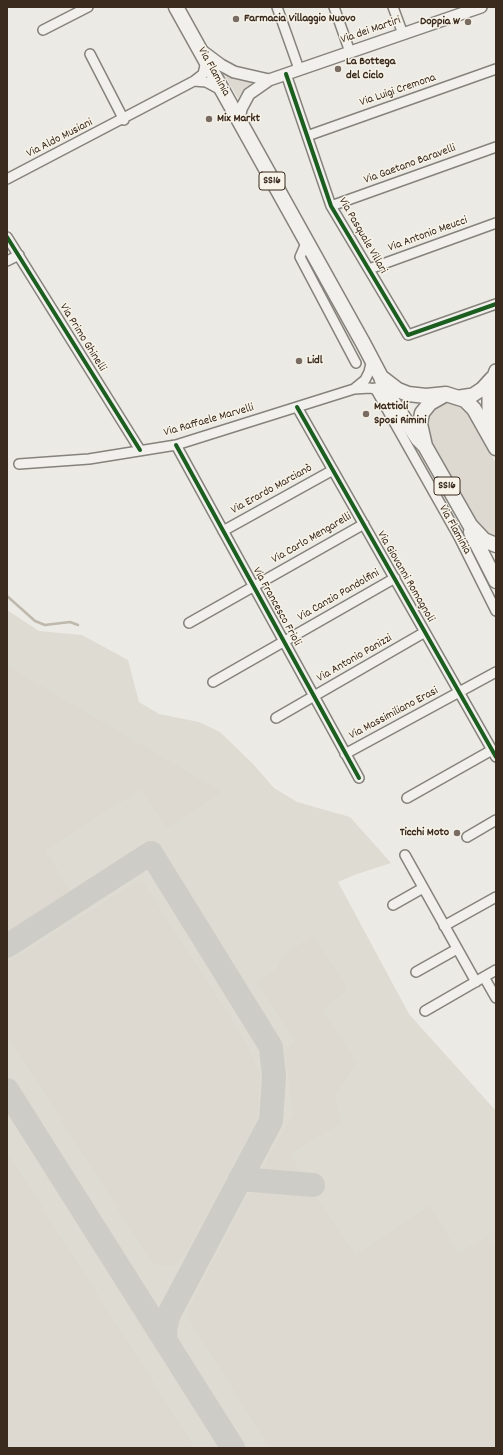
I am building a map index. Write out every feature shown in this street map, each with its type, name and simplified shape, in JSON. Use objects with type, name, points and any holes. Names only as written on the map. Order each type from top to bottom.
[{"type":"main road","name":"Via Flaminia","points":[[176,7],[306,243],[372,359],[381,389],[418,439],[425,446],[470,526],[484,540],[496,545]]},
{"type":"main road","points":[[453,396],[473,395],[482,389],[495,374]]},
{"type":"main road","points":[[495,374],[489,390],[489,409],[496,442]]},
{"type":"main road","name":"Via Flaminia","points":[[381,389],[398,390],[408,394],[426,396],[453,396]]},
{"type":"main road","name":"Via Flaminia","points":[[425,446],[420,424],[422,413],[430,403],[453,396]]},
{"type":"main road","points":[[453,396],[474,409],[496,448]]},
{"type":"main road","name":"Via Flaminia","points":[[470,526],[471,532],[496,581]]},
{"type":"street","points":[[43,30],[88,7]]},
{"type":"street","points":[[277,7],[299,69]]},
{"type":"street","points":[[334,7],[350,52]]},
{"type":"street","points":[[393,7],[403,34]]},
{"type":"street","name":"Via dei Martiri","points":[[239,120],[241,109],[249,94],[269,80],[403,34],[455,11],[481,7]]},
{"type":"street","points":[[199,48],[221,65],[234,72],[269,80]]},
{"type":"street","points":[[90,54],[124,120]]},
{"type":"street","name":"Via Aldo Musiani","points":[[7,179],[124,120],[194,81],[203,74],[206,61]]},
{"type":"street","name":"Via Luigi Cremona","points":[[307,136],[496,70]]},
{"type":"street","name":"Via Pasquale Villari","points":[[286,74],[331,206],[408,334],[496,304]]},
{"type":"street","points":[[194,81],[212,84],[224,93]]},
{"type":"street","name":"Via Gaetano Baravelli","points":[[331,206],[496,147]]},
{"type":"street","name":"Via Antonio Meucci","points":[[369,269],[496,223]]},
{"type":"street","name":"Via Primo Ghinelli","points":[[7,237],[140,450]]},
{"type":"street","points":[[306,243],[300,257],[356,363]]},
{"type":"street","points":[[7,262],[18,255]]},
{"type":"street","name":"Via Raffaele Marvelli","points":[[19,464],[88,459],[176,445],[354,388],[365,380],[369,372],[372,359]]},
{"type":"street","name":"Via Raffaele Marvelli","points":[[354,388],[381,389]]},
{"type":"street","name":"Via Flaminia","points":[[381,389],[421,471],[459,537],[496,610]]},
{"type":"street","name":"Via Giovanni Romagnoli","points":[[297,406],[494,753]]},
{"type":"street","name":"Via Francesco Frioli","points":[[176,445],[359,778]]},
{"type":"street","name":"Via Erardo Marcianò","points":[[223,531],[333,470]]},
{"type":"street","name":"Via Carlo Mengarelli","points":[[189,624],[364,524]]},
{"type":"street","name":"Via Canzio Pandolfini","points":[[213,682],[395,578]]},
{"type":"street","name":"Via Antonio Panizzi","points":[[276,718],[425,632]]},
{"type":"street","name":"Via Massimiliano Erasi","points":[[345,754],[496,672]]},
{"type":"street","points":[[407,798],[494,753]]},
{"type":"street","points":[[467,837],[496,820]]},
{"type":"street","points":[[405,855],[457,949],[480,980],[496,998]]},
{"type":"street","points":[[393,905],[423,888]]},
{"type":"street","points":[[444,926],[496,897]]},
{"type":"street","points":[[416,972],[457,949]]},
{"type":"street","points":[[425,1011],[496,970]]},
{"type":"shaded area","points":[[222,71],[255,80],[244,89],[238,98]]},
{"type":"shaded area","points":[[447,400],[457,403],[466,409],[496,463],[496,540],[479,529],[426,431],[426,415],[429,409]]},
{"type":"shaded area","points":[[7,610],[39,631],[82,635],[128,660],[139,702],[159,714],[199,722],[220,732],[253,764],[274,788],[297,802],[350,817],[391,863],[338,882],[409,1014],[496,1111],[496,1448],[7,1448]]},
{"type":"shaded area","points":[[7,666],[222,792],[166,828],[141,789],[45,850],[70,891],[7,932]]},
{"type":"shaded area","points":[[141,879],[244,1039],[260,1074],[257,1120],[187,1250],[173,1267],[153,1264],[7,1034],[7,963]]},
{"type":"shaded area","points":[[311,937],[317,942],[348,989],[322,1010],[356,1062],[335,1096],[341,1123],[290,1154],[302,1175],[262,1170],[293,1113],[285,1053],[295,1042],[257,981],[277,969],[283,955]]},
{"type":"shaded area","points":[[7,1152],[195,1448],[7,1448]]},
{"type":"shaded area","points":[[250,1191],[317,1198],[355,1255],[430,1206],[458,1253],[487,1237],[492,1243],[496,1241],[496,1448],[270,1448],[186,1314]]},
{"type":"waterway","points":[[7,596],[35,621],[45,625],[70,622],[78,625]]},
{"type":"taxiway","points":[[7,946],[151,853],[271,1047],[274,1076],[271,1121],[169,1314],[165,1329],[166,1342]]},
{"type":"taxiway","points":[[7,1090],[233,1448]]},
{"type":"taxiway","points":[[240,1179],[313,1185]]},
{"type":"cycle path","points":[[286,74],[331,206],[408,335],[496,304]]},
{"type":"cycle path","points":[[7,237],[140,450]]},
{"type":"cycle path","points":[[297,407],[496,757]]},
{"type":"cycle path","points":[[176,445],[359,778]]},
{"type":"place","name":"Farmacia Villaggio Nuovo","points":[[236,19]]},
{"type":"place","name":"Doppia W","points":[[468,22]]},
{"type":"place","name":"La Bottega del Ciclo","points":[[338,69]]},
{"type":"place","name":"Mix Markt","points":[[209,119]]},
{"type":"place","name":"Lidl","points":[[299,361]]},
{"type":"place","name":"Mattioli Sposi Rimini","points":[[366,414]]},
{"type":"place","name":"Ticchi Moto","points":[[457,833]]}]
